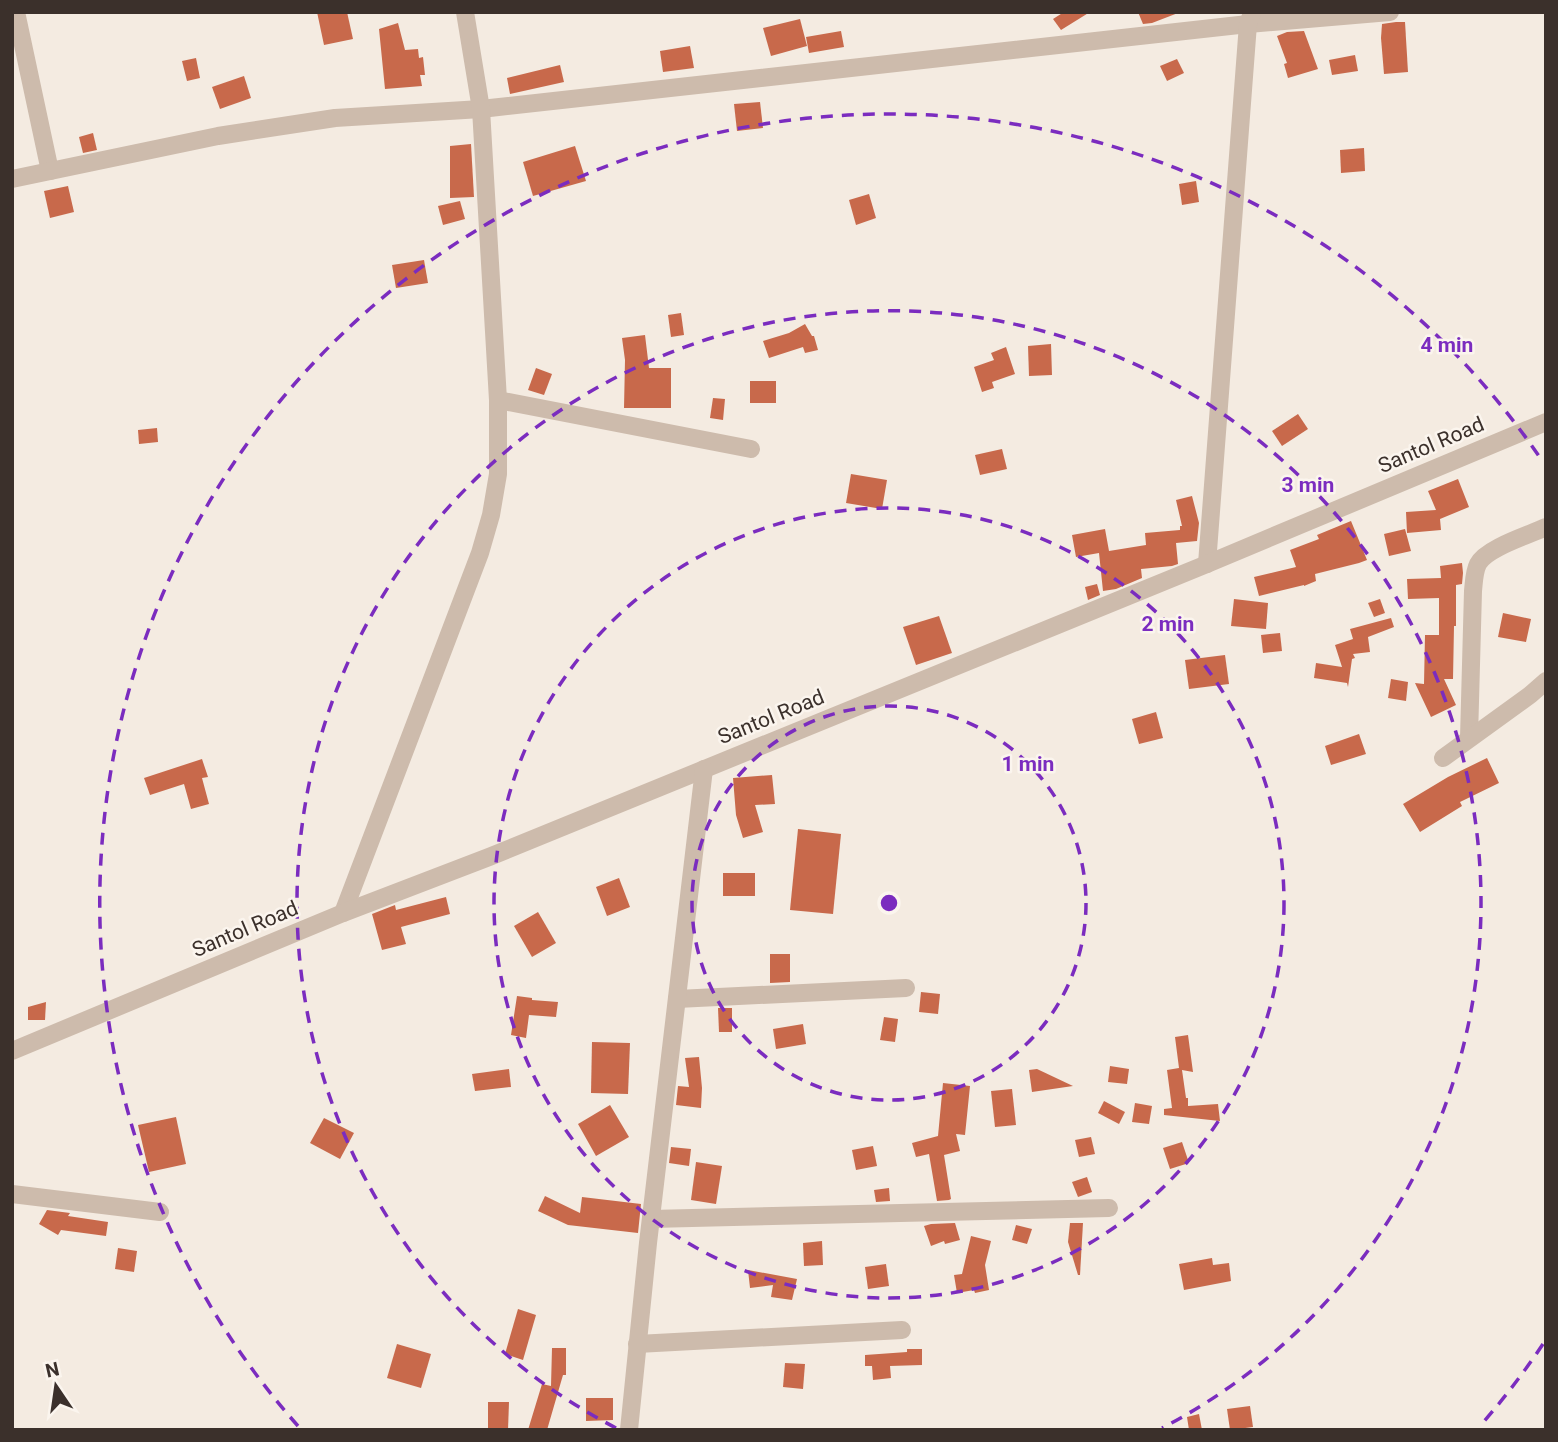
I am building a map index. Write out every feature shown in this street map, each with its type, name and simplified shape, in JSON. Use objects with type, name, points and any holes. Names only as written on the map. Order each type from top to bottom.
[{"type":"street","points":[[16,12],[50,171]]},
{"type":"street","points":[[343,913],[480,552],[491,515],[498,474],[498,400],[481,109],[465,12]]},
{"type":"street","points":[[12,179],[218,136],[335,118],[481,109],[1250,18],[1390,12]]},
{"type":"street","points":[[1207,564],[1250,18]]},
{"type":"street","points":[[498,400],[751,449]]},
{"type":"street","name":"Santol Road","points":[[12,1051],[343,913],[489,857],[1207,564],[1546,422]]},
{"type":"street","points":[[1469,738],[1473,591],[1479,561],[1491,551],[1546,527]]},
{"type":"street","points":[[1443,758],[1546,681]]},
{"type":"street","points":[[629,1430],[704,769]]},
{"type":"street","points":[[677,999],[906,988]]},
{"type":"street","points":[[12,1194],[160,1212]]},
{"type":"street","points":[[651,1219],[1109,1208]]},
{"type":"street","points":[[638,1345],[902,1330]]},
{"type":"building","points":[[317,12],[347,12],[353,39],[324,45]]},
{"type":"building","points":[[1064,12],[1090,12],[1061,30],[1053,19]]},
{"type":"building","points":[[1138,12],[1178,12],[1178,13],[1143,24]]},
{"type":"building","points":[[800,19],[807,46],[771,56],[763,28]]},
{"type":"building","points":[[1405,22],[1408,72],[1384,74],[1382,24]]},
{"type":"building","points":[[398,23],[405,50],[418,49],[419,58],[423,57],[425,75],[420,75],[422,86],[385,89],[379,29]]},
{"type":"building","points":[[841,31],[844,47],[809,53],[806,37]]},
{"type":"building","points":[[1304,31],[1318,69],[1288,78],[1284,64],[1287,63],[1277,36],[1287,32]]},
{"type":"building","points":[[690,46],[694,68],[663,72],[660,51]]},
{"type":"building","points":[[1355,55],[1358,71],[1332,75],[1329,60]]},
{"type":"building","points":[[196,58],[200,78],[187,81],[182,61]]},
{"type":"building","points":[[1177,59],[1184,73],[1167,81],[1160,66]]},
{"type":"building","points":[[560,65],[564,82],[510,94],[507,78]]},
{"type":"building","points":[[244,76],[251,98],[220,109],[212,87]]},
{"type":"building","points":[[760,102],[763,128],[737,131],[734,104]]},
{"type":"building","points":[[93,133],[97,150],[83,153],[79,137]]},
{"type":"building","points":[[471,144],[474,197],[450,198],[450,146]]},
{"type":"building","points":[[575,146],[586,181],[533,196],[523,162]]},
{"type":"building","points":[[1364,148],[1365,171],[1341,173],[1340,150]]},
{"type":"building","points":[[1196,181],[1199,202],[1182,205],[1179,184]]},
{"type":"building","points":[[68,186],[74,212],[50,218],[44,191]]},
{"type":"building","points":[[869,194],[876,218],[856,225],[849,200]]},
{"type":"building","points":[[460,201],[465,219],[443,225],[438,206]]},
{"type":"building","points":[[424,260],[428,283],[396,288],[392,265]]},
{"type":"building","points":[[681,313],[684,335],[671,337],[668,315]]},
{"type":"building","points":[[805,324],[814,336],[818,350],[805,353],[803,347],[769,358],[763,341],[789,333]]},
{"type":"building","points":[[645,335],[649,368],[671,368],[671,408],[624,408],[625,360],[622,338]]},
{"type":"building","points":[[1051,344],[1052,375],[1029,376],[1028,346]]},
{"type":"building","points":[[1006,347],[1015,374],[992,382],[994,388],[982,392],[974,367],[994,360],[991,353]]},
{"type":"building","points":[[536,368],[552,374],[544,395],[528,390]]},
{"type":"building","points":[[750,381],[776,381],[776,403],[750,403]]},
{"type":"building","points":[[713,398],[725,399],[723,420],[710,418]]},
{"type":"building","points":[[1298,414],[1308,429],[1282,446],[1272,431]]},
{"type":"building","points":[[157,428],[158,442],[139,444],[138,430]]},
{"type":"building","points":[[1002,449],[1007,469],[980,475],[975,455]]},
{"type":"building","points":[[851,474],[887,480],[882,509],[846,503]]},
{"type":"building","points":[[1458,479],[1469,507],[1440,519],[1441,530],[1407,533],[1406,512],[1436,510],[1428,491]]},
{"type":"building","points":[[1192,496],[1199,523],[1197,541],[1176,543],[1178,564],[1141,569],[1142,578],[1116,589],[1103,591],[1099,553],[1076,557],[1072,535],[1105,529],[1109,551],[1146,545],[1145,533],[1180,530],[1182,526],[1176,500]]},
{"type":"building","points":[[1351,521],[1367,560],[1315,574],[1316,581],[1304,586],[1259,596],[1254,577],[1296,567],[1290,550],[1319,539],[1317,535]]},
{"type":"building","points":[[1405,529],[1411,551],[1389,556],[1384,534]]},
{"type":"building","points":[[1462,563],[1462,584],[1456,585],[1453,679],[1444,679],[1456,705],[1431,717],[1415,683],[1424,684],[1425,635],[1439,635],[1439,598],[1408,599],[1407,579],[1441,578],[1440,566]]},
{"type":"building","points":[[1097,584],[1100,595],[1088,600],[1085,587]]},
{"type":"building","points":[[1234,599],[1268,603],[1266,629],[1231,626]]},
{"type":"building","points":[[1380,599],[1385,613],[1374,617],[1368,603]]},
{"type":"building","points":[[1503,613],[1531,619],[1526,642],[1498,637]]},
{"type":"building","points":[[939,616],[952,653],[916,665],[903,627]]},
{"type":"building","points":[[1391,618],[1394,627],[1368,637],[1370,652],[1353,654],[1355,658],[1352,659],[1348,687],[1347,683],[1314,678],[1316,663],[1342,667],[1335,645],[1353,639],[1350,629]]},
{"type":"building","points":[[1280,633],[1282,651],[1263,653],[1261,635]]},
{"type":"building","points":[[1225,655],[1229,684],[1189,689],[1185,660]]},
{"type":"building","points":[[1391,679],[1408,682],[1406,701],[1388,698]]},
{"type":"building","points":[[1156,712],[1163,738],[1139,744],[1132,719]]},
{"type":"building","points":[[1359,734],[1366,754],[1331,765],[1325,746]]},
{"type":"building","points":[[1487,758],[1499,783],[1460,802],[1462,806],[1420,832],[1403,804]]},
{"type":"building","points":[[202,759],[208,777],[202,778],[209,804],[191,809],[184,784],[150,795],[144,778]]},
{"type":"building","points":[[772,775],[775,804],[755,805],[763,832],[743,838],[736,815],[733,778]]},
{"type":"building","points":[[798,829],[841,834],[833,914],[790,910]]},
{"type":"building","points":[[723,873],[755,873],[755,896],[723,896]]},
{"type":"building","points":[[619,878],[630,907],[607,916],[596,887]]},
{"type":"building","points":[[446,897],[450,914],[401,927],[406,944],[382,950],[372,914],[395,905],[396,910]]},
{"type":"building","points":[[538,912],[556,943],[532,957],[514,926]]},
{"type":"building","points":[[770,954],[790,954],[790,982],[770,983]]},
{"type":"building","points":[[921,992],[940,994],[938,1014],[919,1012]]},
{"type":"building","points":[[517,996],[558,1002],[556,1017],[529,1015],[526,1038],[511,1035]]},
{"type":"building","points":[[46,1002],[45,1020],[28,1020],[28,1007]]},
{"type":"building","points":[[718,1008],[732,1008],[732,1032],[719,1032]]},
{"type":"building","points":[[884,1017],[898,1019],[895,1042],[880,1040]]},
{"type":"building","points":[[803,1024],[806,1044],[776,1049],[773,1029]]},
{"type":"building","points":[[1188,1035],[1193,1072],[1182,1070],[1188,1106],[1218,1104],[1220,1121],[1164,1115],[1164,1109],[1172,1108],[1167,1070],[1179,1068],[1175,1037]]},
{"type":"building","points":[[592,1042],[630,1043],[628,1094],[591,1093]]},
{"type":"building","points":[[699,1057],[701,1108],[676,1105],[678,1086],[689,1087],[685,1058]]},
{"type":"building","points":[[1110,1066],[1129,1069],[1127,1084],[1108,1082]]},
{"type":"building","points":[[509,1069],[511,1087],[475,1091],[472,1074]]},
{"type":"building","points":[[1037,1069],[1073,1086],[1032,1092],[1029,1070]]},
{"type":"building","points":[[943,1083],[970,1086],[965,1135],[956,1134],[960,1151],[944,1155],[951,1199],[937,1201],[929,1154],[916,1157],[912,1143],[938,1136]]},
{"type":"building","points":[[1012,1089],[1016,1125],[995,1127],[991,1091]]},
{"type":"building","points":[[1104,1101],[1125,1112],[1119,1124],[1098,1113]]},
{"type":"building","points":[[1135,1103],[1152,1106],[1149,1124],[1132,1122]]},
{"type":"building","points":[[610,1105],[629,1137],[596,1156],[578,1124]]},
{"type":"building","points":[[176,1117],[186,1164],[149,1172],[138,1125]]},
{"type":"building","points":[[324,1118],[354,1133],[340,1159],[310,1143]]},
{"type":"building","points":[[1091,1137],[1095,1154],[1079,1157],[1075,1140]]},
{"type":"building","points":[[1182,1142],[1189,1163],[1170,1169],[1163,1148]]},
{"type":"building","points":[[873,1146],[877,1166],[856,1170],[852,1150]]},
{"type":"building","points":[[671,1147],[691,1149],[689,1166],[669,1163]]},
{"type":"building","points":[[696,1162],[722,1166],[716,1204],[691,1200]]},
{"type":"building","points":[[1087,1177],[1092,1192],[1078,1197],[1072,1182]]},
{"type":"building","points":[[889,1188],[890,1201],[876,1202],[874,1190]]},
{"type":"building","points":[[545,1196],[580,1213],[582,1197],[641,1204],[638,1233],[568,1225],[538,1211]]},
{"type":"building","points":[[47,1210],[108,1222],[106,1236],[61,1230],[58,1235],[39,1224]]},
{"type":"building","points":[[955,1223],[960,1240],[945,1244],[944,1241],[931,1246],[924,1226]]},
{"type":"building","points":[[1070,1223],[1083,1223],[1080,1275],[1068,1242]]},
{"type":"building","points":[[1016,1225],[1032,1229],[1027,1244],[1012,1240]]},
{"type":"building","points":[[971,1236],[991,1241],[985,1265],[989,1290],[957,1293],[954,1275],[962,1274]]},
{"type":"building","points":[[822,1241],[823,1265],[804,1266],[803,1243]]},
{"type":"building","points":[[118,1248],[137,1251],[134,1272],[115,1269]]},
{"type":"building","points":[[1212,1258],[1213,1265],[1229,1263],[1231,1281],[1184,1290],[1179,1264]]},
{"type":"building","points":[[886,1264],[889,1286],[868,1289],[865,1267]]},
{"type":"building","points":[[748,1270],[797,1279],[792,1300],[771,1297],[773,1285],[750,1288]]},
{"type":"building","points":[[518,1309],[536,1315],[523,1360],[505,1354]]},
{"type":"building","points":[[397,1344],[431,1354],[421,1388],[387,1378]]},
{"type":"building","points":[[552,1348],[566,1348],[566,1375],[563,1375],[547,1430],[528,1430],[542,1384],[551,1386]]},
{"type":"building","points":[[907,1349],[922,1349],[922,1365],[890,1366],[891,1378],[873,1380],[872,1366],[865,1366],[865,1355],[907,1352]]},
{"type":"building","points":[[785,1363],[805,1364],[803,1389],[783,1387]]},
{"type":"building","points":[[586,1398],[613,1398],[613,1420],[586,1421]]},
{"type":"building","points":[[488,1402],[509,1402],[508,1430],[488,1430]]},
{"type":"building","points":[[1250,1406],[1253,1427],[1230,1430],[1227,1409]]},
{"type":"building","points":[[1199,1414],[1202,1430],[1189,1430],[1187,1417]]}]
